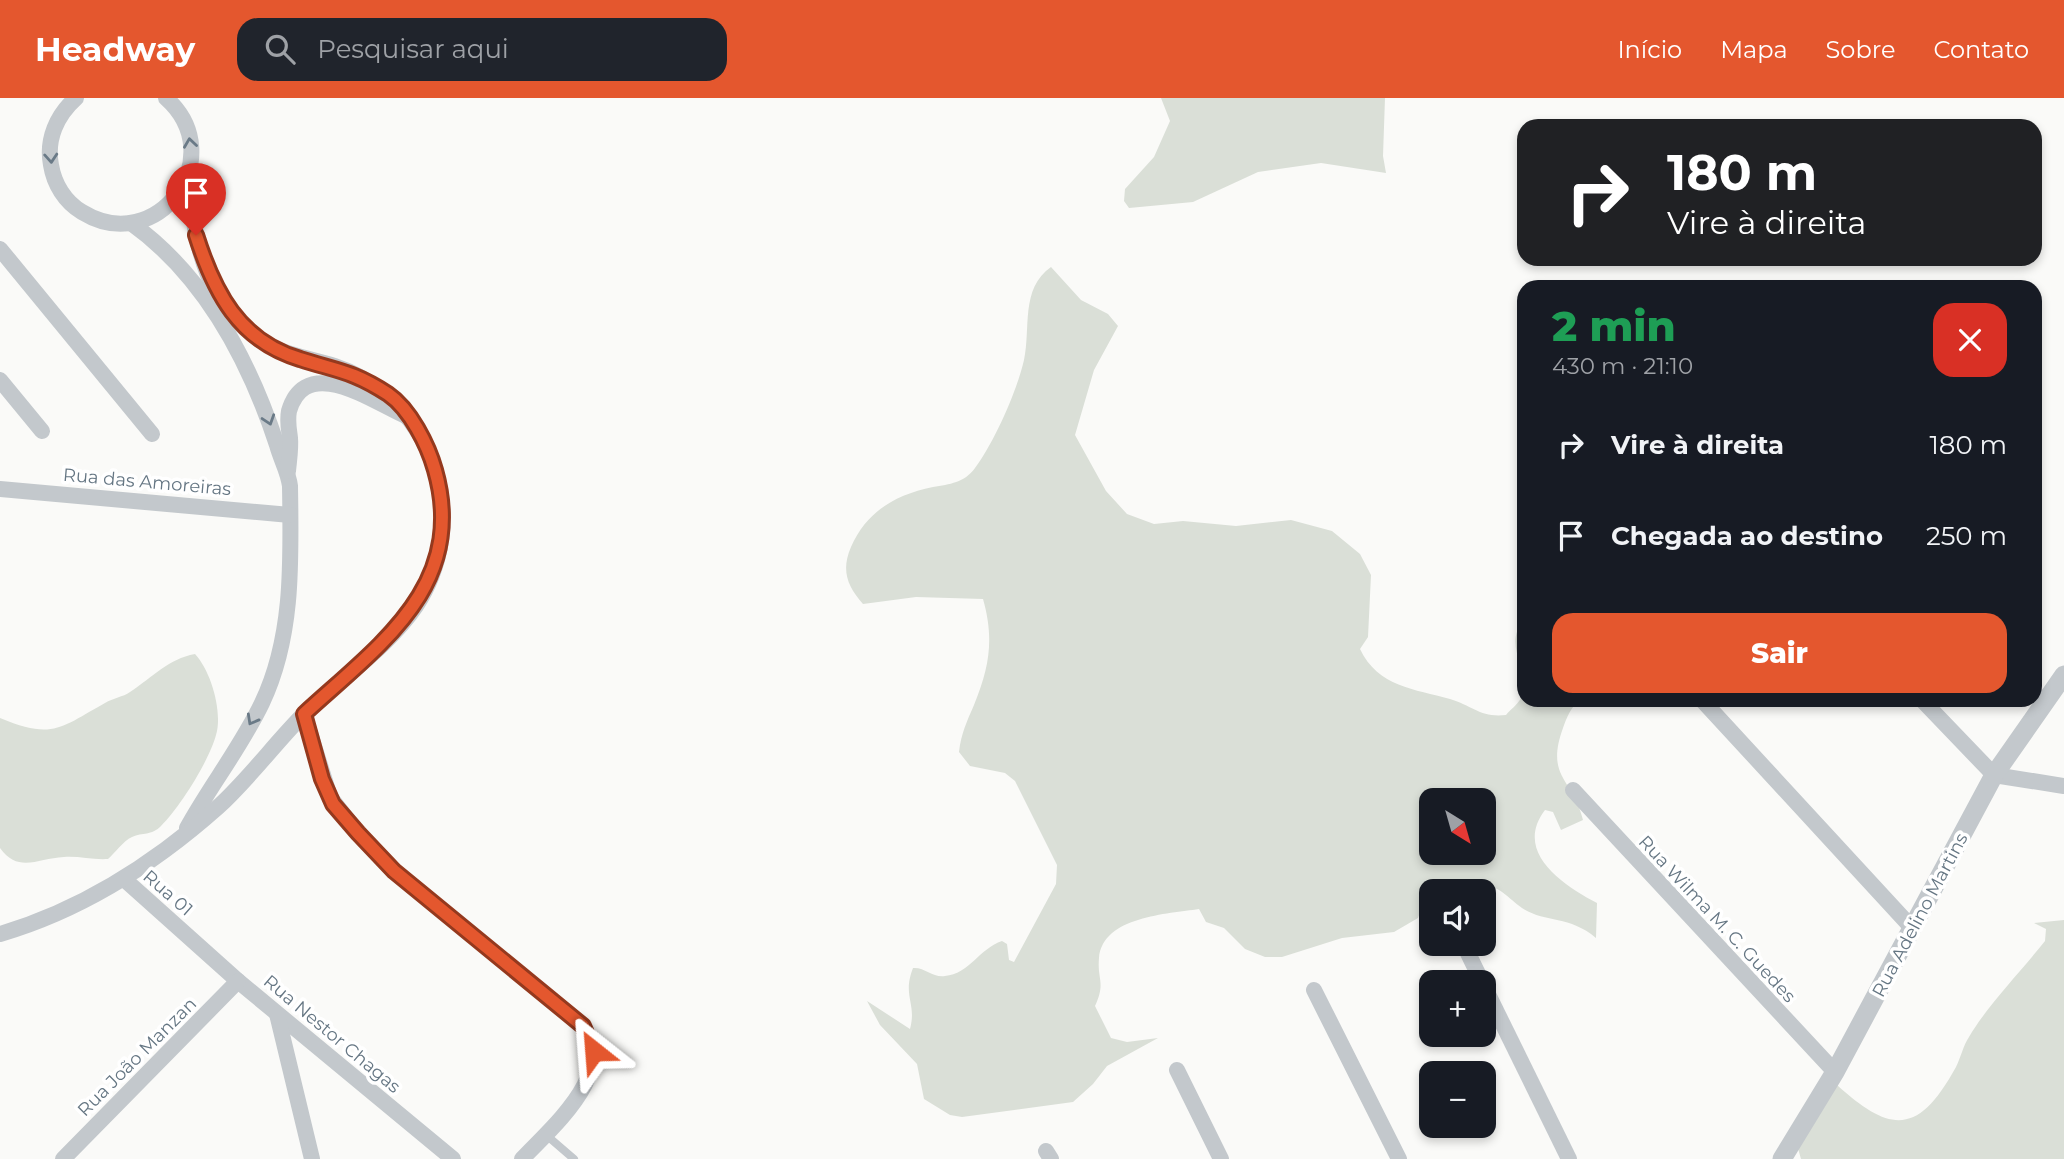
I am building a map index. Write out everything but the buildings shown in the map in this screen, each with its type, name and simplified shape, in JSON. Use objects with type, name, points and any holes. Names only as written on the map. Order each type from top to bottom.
[{"type":"street","points":[[76,98],[64,110],[51,135],[50,163],[53,177],[67,200],[84,213],[103,222],[131,223],[144,220],[168,205],[185,183],[190,170]]},
{"type":"street","points":[[0,934],[75,906],[124,878],[220,805],[304,714],[414,609],[432,575],[441,539],[442,501],[433,463],[408,417],[391,396],[357,375],[298,359],[261,342],[237,321],[217,291],[196,235],[188,129],[182,116],[166,98]]},
{"type":"street","points":[[131,223],[178,261],[232,341],[260,395],[288,472]]},
{"type":"street","points":[[0,249],[152,434]]},
{"type":"street","points":[[0,380],[42,431]]},
{"type":"street","points":[[182,836],[262,703],[279,658],[290,580],[289,410],[296,396],[306,388],[324,382],[337,384],[408,417]]},
{"type":"street","name":"Rua das Amoreiras","points":[[0,489],[290,514]]},
{"type":"street","name":"Rua Adelino Martins","points":[[2042,706],[2064,675]]},
{"type":"street","points":[[1708,707],[1913,929]]},
{"type":"street","points":[[1929,707],[1994,775],[2064,786]]},
{"type":"street","name":"Rua Adelino Martins","points":[[1782,1159],[1835,1072],[1994,775],[2042,707]]},
{"type":"street","points":[[304,714],[322,779],[333,804],[358,833],[394,871],[576,1020],[588,1034],[594,1062],[588,1081],[522,1159]]},
{"type":"street","name":"Rua Wilma M. C. Guedes","points":[[1573,790],[1835,1072]]},
{"type":"street","name":"Rua 01","points":[[124,878],[188,936]]},
{"type":"street","name":"Rua Nestor Chagas","points":[[188,936],[277,1014],[453,1159]]},
{"type":"street","name":"Rua João Manzan","points":[[63,1159],[238,981]]},
{"type":"street","points":[[1314,990],[1399,1159]]},
{"type":"street","points":[[1496,1010],[1569,1159]]},
{"type":"street","points":[[277,1014],[312,1159]]},
{"type":"street","points":[[1177,1070],[1221,1159]]},
{"type":"lane","points":[[545,1134],[574,1159]]},
{"type":"shaded area","points":[[1161,98],[1385,98],[1383,156],[1386,173],[1321,163],[1258,172],[1193,202],[1129,208],[1124,201],[1125,189],[1154,157],[1170,121]]},
{"type":"shaded area","points":[[1051,267],[1081,300],[1108,314],[1118,326],[1094,370],[1075,435],[1106,491],[1127,514],[1154,524],[1183,521],[1236,526],[1291,520],[1332,531],[1360,554],[1371,575],[1368,637],[1360,649],[1368,662],[1387,679],[1490,715],[1506,715],[1517,703],[1517,707],[1573,707],[1564,724],[1557,758],[1562,777],[1579,806],[1583,820],[1561,830],[1553,812],[1545,810],[1537,825],[1535,840],[1538,853],[1546,866],[1570,887],[1597,903],[1596,938],[1567,922],[1530,913],[1496,889],[1496,879],[1419,879],[1418,918],[1394,932],[1342,938],[1282,957],[1265,957],[1245,949],[1224,928],[1206,922],[1199,909],[1155,916],[1124,925],[1112,933],[1103,944],[1099,958],[1101,986],[1095,1006],[1111,1038],[1127,1042],[1158,1038],[1107,1066],[1093,1084],[1073,1102],[962,1117],[950,1115],[924,1099],[917,1064],[880,1025],[867,1001],[910,1029],[912,1012],[909,986],[913,968],[941,976],[953,974],[1002,941],[1007,944],[1009,960],[1014,962],[1056,884],[1057,865],[1015,781],[1005,773],[970,766],[959,752],[987,665],[989,639],[983,599],[916,597],[863,604],[847,577],[846,563],[858,534],[884,506],[919,490],[951,484],[971,473],[990,445],[1004,416],[1021,373],[1031,298],[1041,276]]},
{"type":"shaded area","points":[[195,654],[211,681],[217,704],[218,726],[207,758],[193,783],[161,826],[129,839],[108,859],[64,857],[22,863],[7,856],[0,848],[0,718],[18,725],[45,730],[66,725],[108,701],[127,694],[177,660]]},
{"type":"shaded area","points":[[2064,920],[2064,1159],[1801,1159],[1795,1138],[1837,1085],[1874,1113],[1889,1119],[1903,1120],[1917,1115],[1930,1105],[1956,1067],[1976,1025],[2045,941],[2046,929],[2034,923]]},
{"type":"route","points":[[196,235],[217,291],[237,321],[261,342],[298,359],[357,375],[391,396],[426,445],[439,482],[443,520],[441,539],[432,575],[424,593],[414,609],[393,632],[304,714],[322,779],[333,804],[394,871],[583,1026],[594,1051]]}]
